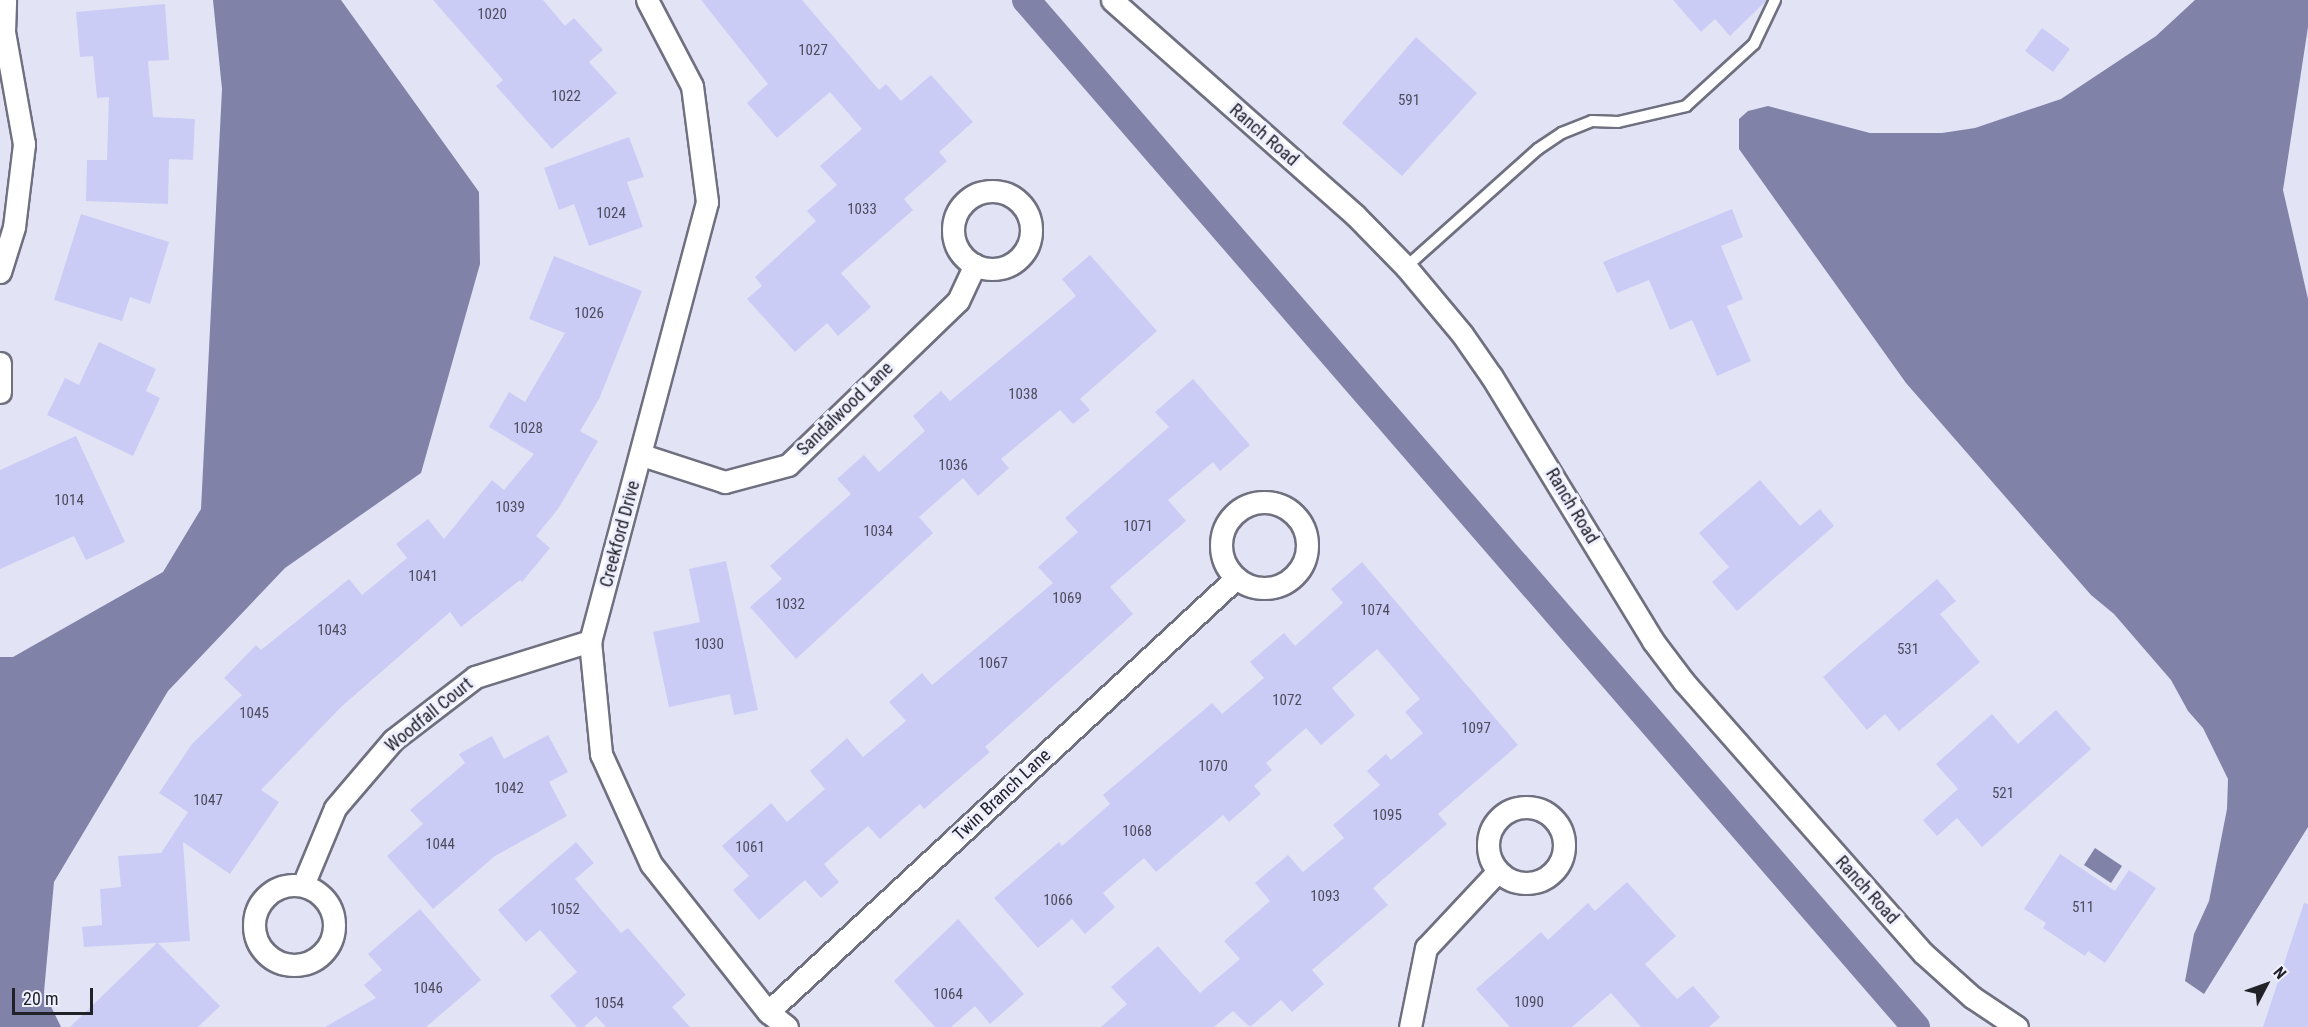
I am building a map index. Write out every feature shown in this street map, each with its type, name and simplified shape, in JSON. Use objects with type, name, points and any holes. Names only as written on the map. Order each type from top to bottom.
[{"type":"street","points":[[0,272],[14,227],[24,144],[4,32],[5,0]]},
{"type":"street","name":"Creekford Drive","points":[[647,0],[692,86],[707,202],[642,454],[590,641],[601,754],[651,864],[768,1012],[787,1027]]},
{"type":"street","name":"Ranch Road","points":[[1112,0],[1355,214],[1406,267],[1492,377],[1653,641],[1684,682],[1923,953],[1972,997],[2017,1027]]},
{"type":"street","name":"Sandalwood Lane","points":[[642,454],[725,482],[788,465],[958,301],[975,265]]},
{"type":"street","points":[[0,363],[0,392]]},
{"type":"street","points":[[1262,503],[1282,506],[1293,513],[1302,524],[1307,550],[1296,574],[1286,583],[1266,588],[1246,585],[1236,578],[1227,567],[1221,541],[1232,517],[1243,508],[1262,503]]},
{"type":"street","name":"Twin Branch Lane","points":[[768,1012],[1236,578]]},
{"type":"street","name":"Woodfall Court","points":[[303,885],[335,808],[393,740],[475,677],[590,641]]},
{"type":"street","points":[[1410,1027],[1426,948],[1498,871]]},
{"type":"lane","points":[[1406,267],[1538,149],[1562,133],[1592,121],[1618,122],[1686,106],[1754,44],[1772,14],[1775,0]]},
{"type":"water","points":[[213,0],[341,0],[479,192],[480,264],[421,473],[285,568],[168,691],[54,882],[44,992],[61,1027],[0,1027],[0,657],[13,657],[163,572],[201,509],[222,89]]},
{"type":"water","points":[[2195,0],[2308,0],[2308,27],[2283,190],[2308,299],[2308,827],[2204,994],[2185,981],[2194,934],[2209,901],[2227,809],[2228,779],[2203,728],[2188,711],[2171,680],[2114,614],[2091,595],[1906,383],[1739,149],[1739,119],[1748,111],[1768,106],[1870,133],[1942,133],[1975,128],[2061,99],[2156,36]]},
{"type":"water","points":[[2095,848],[2122,866],[2111,883],[2084,865]]},
{"type":"building","points":[[433,0],[543,0],[565,26],[574,18],[603,50],[589,62],[617,93],[552,149],[496,86],[503,80]]},
{"type":"building","points":[[701,0],[802,0],[879,90],[886,84],[901,101],[931,75],[973,122],[939,152],[947,161],[904,199],[913,210],[841,273],[871,307],[838,336],[827,323],[795,352],[747,299],[762,286],[755,277],[816,221],[807,211],[837,185],[820,166],[862,129],[830,92],[777,138],[747,103],[768,84]]},
{"type":"building","points":[[1673,0],[1767,0],[1730,36],[1715,19],[1701,32]]},
{"type":"building","points":[[165,4],[169,60],[148,61],[153,117],[195,119],[193,160],[169,159],[168,204],[86,201],[87,160],[107,160],[109,97],[97,98],[93,56],[80,57],[76,12]]},
{"type":"building","points":[[2042,28],[2070,49],[2053,72],[2025,51]]},
{"type":"building","points":[[1416,37],[1477,93],[1402,176],[1342,123]]},
{"type":"building","points":[[629,137],[644,177],[627,182],[643,227],[589,246],[574,204],[559,210],[544,168]]},
{"type":"building","points":[[1732,209],[1743,237],[1721,246],[1743,299],[1727,306],[1751,361],[1717,376],[1692,320],[1670,330],[1649,280],[1617,293],[1603,262]]},
{"type":"building","points":[[81,214],[169,242],[150,304],[130,297],[122,321],[54,300]]},
{"type":"building","points":[[1090,255],[1157,331],[1080,399],[1090,410],[1073,424],[1060,410],[1001,459],[1009,468],[978,496],[963,478],[919,517],[933,533],[796,659],[750,607],[782,579],[770,566],[851,494],[837,479],[864,455],[879,472],[925,431],[913,416],[941,391],[950,401],[1076,296],[1062,279]]},
{"type":"building","points":[[554,256],[642,291],[600,397],[580,431],[598,441],[558,509],[536,536],[550,548],[522,582],[520,580],[461,627],[450,612],[341,707],[261,790],[279,802],[230,874],[183,842],[190,941],[158,943],[220,1006],[198,1027],[70,1027],[157,943],[84,947],[82,927],[102,925],[100,889],[121,887],[118,856],[161,853],[188,812],[159,793],[192,744],[242,695],[224,678],[256,645],[261,650],[349,579],[362,595],[407,558],[396,544],[428,519],[444,539],[492,480],[504,490],[534,454],[489,427],[509,392],[525,402],[565,333],[529,319]]},
{"type":"building","points":[[99,342],[156,369],[146,391],[160,398],[133,456],[47,415],[65,378],[79,385]]},
{"type":"building","points":[[1193,379],[1250,445],[1220,471],[1213,462],[1168,500],[1186,521],[1110,587],[1133,614],[985,747],[990,752],[924,809],[920,804],[880,839],[868,826],[824,864],[839,882],[821,898],[805,880],[759,920],[733,890],[749,876],[722,846],[771,803],[787,822],[825,789],[810,771],[847,738],[863,757],[906,721],[889,702],[922,673],[932,685],[1053,583],[1038,567],[1078,532],[1065,518],[1169,427],[1155,412]]},
{"type":"building","points":[[76,436],[125,542],[86,560],[74,536],[0,569],[0,470]]},
{"type":"building","points":[[1760,480],[1800,526],[1820,509],[1834,526],[1737,611],[1712,582],[1729,567],[1699,533]]},
{"type":"building","points":[[726,561],[758,710],[734,715],[730,694],[669,707],[653,632],[700,622],[689,569]]},
{"type":"building","points":[[1362,562],[1518,745],[1438,814],[1447,824],[1373,888],[1388,905],[1312,970],[1324,984],[1292,1012],[1281,1000],[1250,1027],[1233,1011],[1214,1027],[1101,1027],[1127,1004],[1111,987],[1158,946],[1200,993],[1240,959],[1224,941],[1270,901],[1255,883],[1288,855],[1303,872],[1344,838],[1333,825],[1380,785],[1367,771],[1386,754],[1391,760],[1423,733],[1405,712],[1420,699],[1377,649],[1332,688],[1355,715],[1321,745],[1306,728],[1266,763],[1272,770],[1254,786],[1261,794],[1229,822],[1223,815],[1156,872],[1144,858],[1103,893],[1115,907],[1085,934],[1072,919],[1038,948],[994,898],[1059,842],[1062,846],[1110,804],[1103,795],[1212,703],[1222,714],[1264,678],[1250,662],[1284,633],[1295,646],[1343,603],[1331,589]]},
{"type":"building","points":[[1937,579],[1956,601],[1940,614],[1980,662],[1899,731],[1885,714],[1867,730],[1823,677]]},
{"type":"building","points":[[2056,710],[2091,749],[1982,847],[1957,818],[1937,836],[1923,820],[1958,789],[1936,764],[1992,714],[2018,744]]},
{"type":"building","points":[[548,735],[568,772],[549,782],[567,816],[495,856],[433,909],[387,856],[423,824],[410,810],[465,763],[459,754],[492,736],[504,759]]},
{"type":"building","points":[[576,842],[594,863],[575,879],[621,933],[628,928],[686,995],[672,1007],[690,1027],[606,1027],[596,1016],[584,1027],[577,1027],[550,996],[577,972],[540,930],[526,942],[498,910]]},
{"type":"building","points":[[2060,854],[2115,891],[2129,870],[2156,888],[2105,963],[2088,951],[2085,956],[2043,928],[2046,923],[2024,909]]},
{"type":"building","points":[[1627,882],[1676,936],[1645,964],[1677,999],[1693,986],[1720,1017],[1709,1027],[1641,1027],[1611,993],[1572,1027],[1510,1027],[1476,989],[1541,932],[1548,940],[1588,903],[1595,911]]},
{"type":"building","points":[[2304,903],[2308,904],[2308,1027],[2263,1027]]},
{"type":"building","points":[[420,909],[481,980],[426,1027],[325,1027],[376,998],[364,985],[382,970],[368,954]]},
{"type":"building","points":[[958,919],[1024,994],[990,1024],[975,1006],[951,1027],[935,1027],[894,981]]},
{"type":"waterway","points":[[1026,0],[1916,1027]]}]
